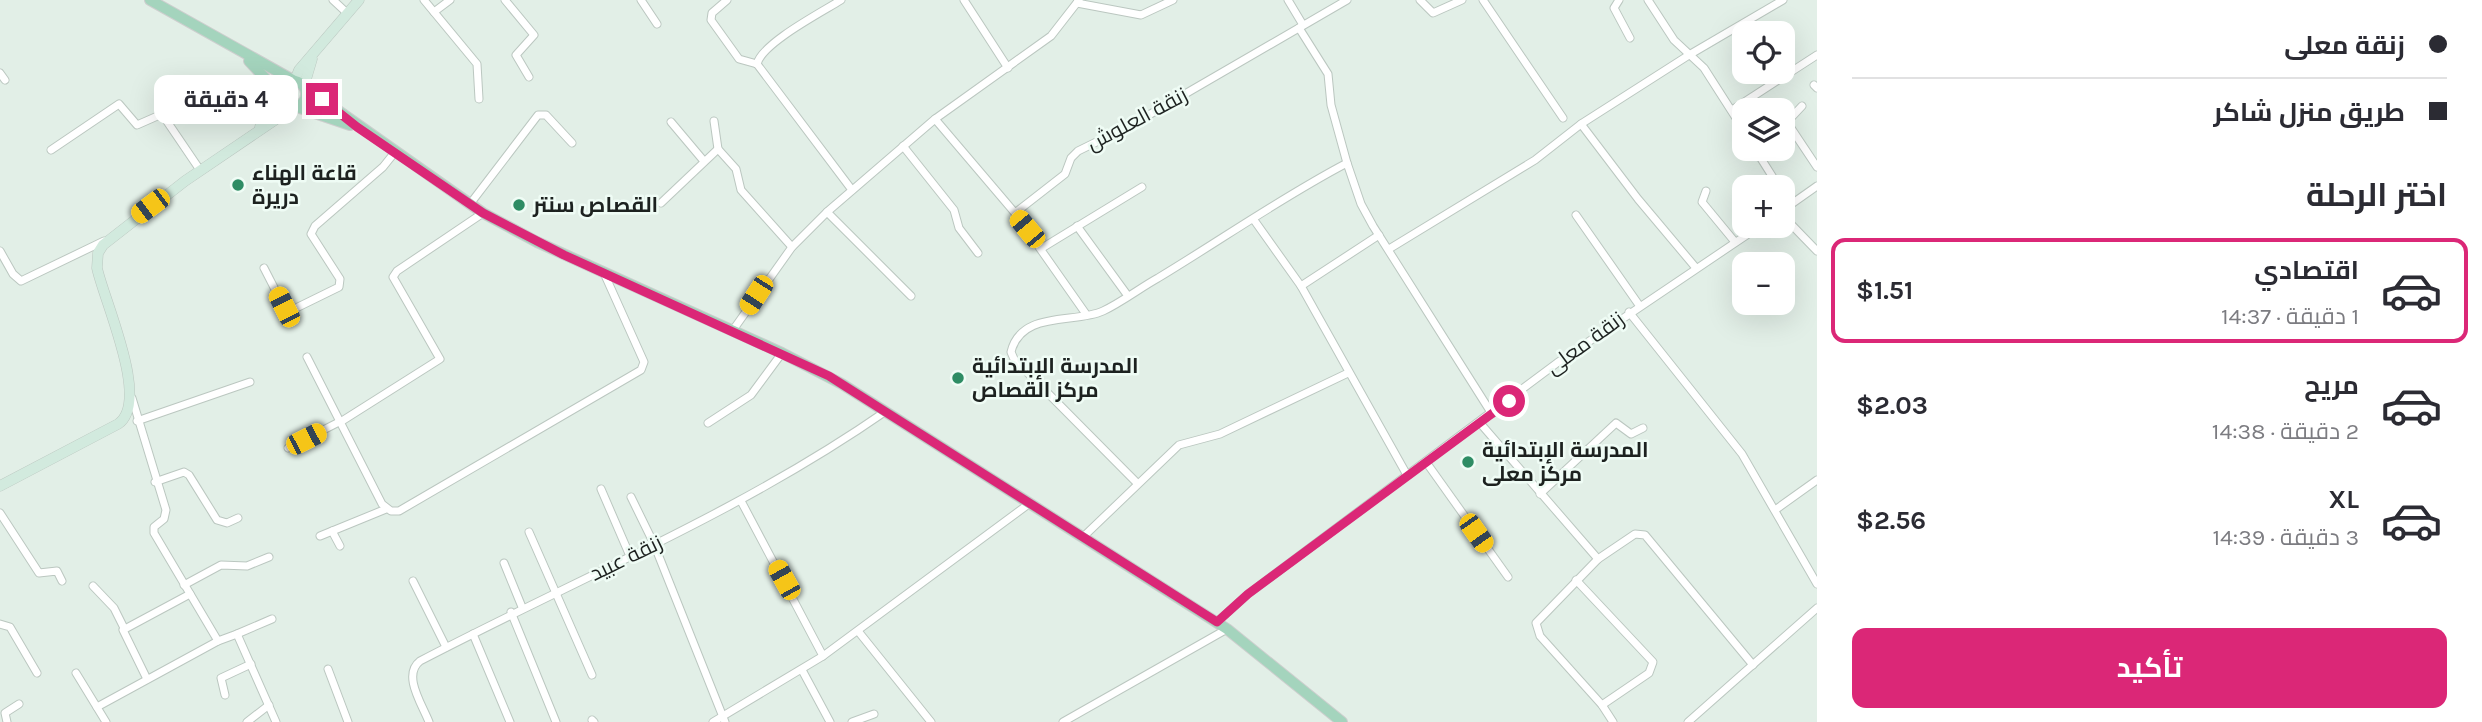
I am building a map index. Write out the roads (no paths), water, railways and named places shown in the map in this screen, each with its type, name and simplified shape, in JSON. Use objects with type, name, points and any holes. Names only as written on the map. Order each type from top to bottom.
[{"type":"main road","points":[[150,0],[299,84],[483,213],[604,273],[782,353],[886,411],[1222,626],[1342,722]]},
{"type":"main road","points":[[239,52],[287,106],[357,127]]},
{"type":"main road","points":[[280,95],[282,86],[299,84]]},
{"type":"main road","points":[[295,107],[306,99],[299,84]]},
{"type":"street","points":[[333,0],[348,13]]},
{"type":"street","points":[[299,84],[315,52],[359,0]]},
{"type":"street","points":[[424,0],[478,68],[479,99]]},
{"type":"street","points":[[434,12],[450,0]]},
{"type":"street","points":[[505,0],[534,35],[516,55],[529,77]]},
{"type":"street","points":[[641,0],[657,24]]},
{"type":"street","points":[[727,0],[715,9],[711,20],[739,59],[758,64],[852,190]]},
{"type":"street","points":[[758,64],[760,57],[772,46],[841,0]]},
{"type":"street","points":[[964,0],[1007,68]]},
{"type":"street","points":[[733,330],[792,247],[827,212],[934,119],[1056,32],[1078,1],[1141,15],[1173,0]]},
{"type":"street","points":[[1288,0],[1328,74],[1332,104],[1361,204],[1492,414]]},
{"type":"street","name":"زنقة العلوش","points":[[1015,213],[1065,174],[1071,158],[1078,151],[1135,123],[1346,0]]},
{"type":"street","points":[[1420,0],[1425,8],[1433,13],[1462,0]]},
{"type":"street","points":[[1483,0],[1563,118]]},
{"type":"street","points":[[1619,0],[1614,8],[1630,38]]},
{"type":"street","points":[[1648,0],[1674,40],[1704,68],[1732,110]]},
{"type":"street","points":[[1389,249],[1535,160],[1581,124],[1689,55],[1783,0]]},
{"type":"street","points":[[1751,98],[1817,55]]},
{"type":"street","points":[[252,135],[275,111],[280,95]]},
{"type":"street","points":[[51,150],[119,104],[137,125],[162,114],[200,170]]},
{"type":"street","points":[[1802,106],[1787,122],[1817,167]]},
{"type":"street","points":[[0,251],[13,274],[21,281],[108,240],[200,170],[295,107]]},
{"type":"street","points":[[470,204],[538,115],[546,115],[572,143]]},
{"type":"street","points":[[934,119],[1015,213],[1086,314]]},
{"type":"street","points":[[714,121],[718,149],[736,169],[741,190],[792,247]]},
{"type":"street","points":[[671,122],[703,160]]},
{"type":"street","points":[[1581,124],[1638,199],[1696,268]]},
{"type":"street","points":[[903,146],[954,210],[959,228],[978,253]]},
{"type":"street","points":[[661,203],[703,160],[718,149]]},
{"type":"street","points":[[264,268],[284,307],[290,311],[339,286],[340,279],[311,234],[315,226],[383,167],[395,152]]},
{"type":"street","points":[[1137,483],[1014,359],[1011,352],[1018,337],[1031,327],[1060,318],[1104,310],[1254,220],[1312,181],[1347,163]]},
{"type":"street","points":[[1795,201],[1817,186]]},
{"type":"street","points":[[1042,248],[1142,187]]},
{"type":"street","points":[[1706,191],[1703,202],[1735,242]]},
{"type":"street","points":[[827,212],[911,296]]},
{"type":"street","points":[[288,448],[342,421],[440,359],[439,353],[394,283],[393,276],[483,213]]},
{"type":"street","points":[[1576,215],[1639,305]]},
{"type":"street","points":[[1254,220],[1301,286],[1407,475]]},
{"type":"street","points":[[1077,226],[1128,296]]},
{"type":"street","points":[[1795,228],[1817,251]]},
{"type":"street","points":[[1301,286],[1379,235]]},
{"type":"street","name":"زنقة معلى","points":[[1222,626],[1248,594],[1407,475],[1629,312],[1741,238]]},
{"type":"street","points":[[108,240],[98,253],[97,268],[130,380],[137,421],[166,514],[153,531],[218,641]]},
{"type":"street","points":[[320,536],[386,509],[402,510],[641,370],[644,362],[604,273]]},
{"type":"street","points":[[1629,312],[1742,454],[1817,584]]},
{"type":"street","points":[[708,423],[751,395],[782,353]]},
{"type":"street","points":[[307,357],[386,509]]},
{"type":"street","points":[[1082,538],[1179,445],[1220,434],[1348,373]]},
{"type":"street","points":[[137,421],[250,382]]},
{"type":"street","points":[[0,486],[122,421],[129,412],[132,398]]},
{"type":"street","name":"زنقة عبيد","points":[[429,722],[411,670],[420,661],[511,612],[741,501],[815,460],[886,411]]},
{"type":"street","points":[[1480,423],[1598,559]]},
{"type":"street","points":[[1540,494],[1616,423],[1634,435],[1643,428]]},
{"type":"street","points":[[1426,462],[1508,577]]},
{"type":"street","points":[[155,482],[184,472],[190,475],[217,520],[227,523],[238,518]]},
{"type":"street","points":[[1775,510],[1817,480]]},
{"type":"street","points":[[601,489],[630,556]]},
{"type":"street","points":[[631,497],[700,653],[705,676],[723,720]]},
{"type":"street","points":[[741,501],[823,656]]},
{"type":"street","points":[[713,722],[723,720],[823,656],[1030,503]]},
{"type":"street","points":[[0,513],[39,573],[57,571],[62,581]]},
{"type":"street","points":[[332,531],[340,546]]},
{"type":"street","points":[[529,532],[592,675]]},
{"type":"street","points":[[1613,722],[1602,705],[1536,628],[1537,619],[1598,559],[1635,534],[1645,535],[1753,665]]},
{"type":"street","points":[[184,585],[221,565],[247,566],[270,557]]},
{"type":"street","points":[[504,563],[522,607]]},
{"type":"street","points":[[1576,580],[1653,662],[1649,673],[1602,705]]},
{"type":"street","points":[[413,581],[446,647]]},
{"type":"street","points":[[93,586],[114,608],[124,628],[123,636],[147,679]]},
{"type":"street","points":[[124,628],[190,594]]},
{"type":"street","points":[[1688,722],[1817,608]]},
{"type":"street","points":[[511,612],[556,722]]},
{"type":"street","points":[[97,707],[218,641],[272,619]]},
{"type":"street","points":[[0,624],[10,627],[37,673]]},
{"type":"street","points":[[1064,722],[1222,626]]},
{"type":"street","points":[[858,631],[931,722]]},
{"type":"street","points":[[237,634],[276,722]]},
{"type":"street","points":[[473,634],[510,722]]},
{"type":"street","points":[[225,695],[221,678],[251,664]]},
{"type":"street","points":[[328,669],[348,722]]},
{"type":"street","points":[[802,670],[830,722]]},
{"type":"street","points":[[76,673],[106,722]]},
{"type":"street","points":[[7,722],[5,713],[19,704]]},
{"type":"street","points":[[247,722],[269,705]]},
{"type":"street","points":[[852,722],[874,714]]},
{"type":"place","name":"قاعة الهناء دريرة","points":[[238,185]]},
{"type":"place","name":"القصاص سنتر","points":[[519,205]]},
{"type":"place","name":"المدرسة الإبتدائية مركز القصاص","points":[[958,378]]},
{"type":"place","name":"المدرسة الإبتدائية مركز معلى","points":[[1468,462]]}]
